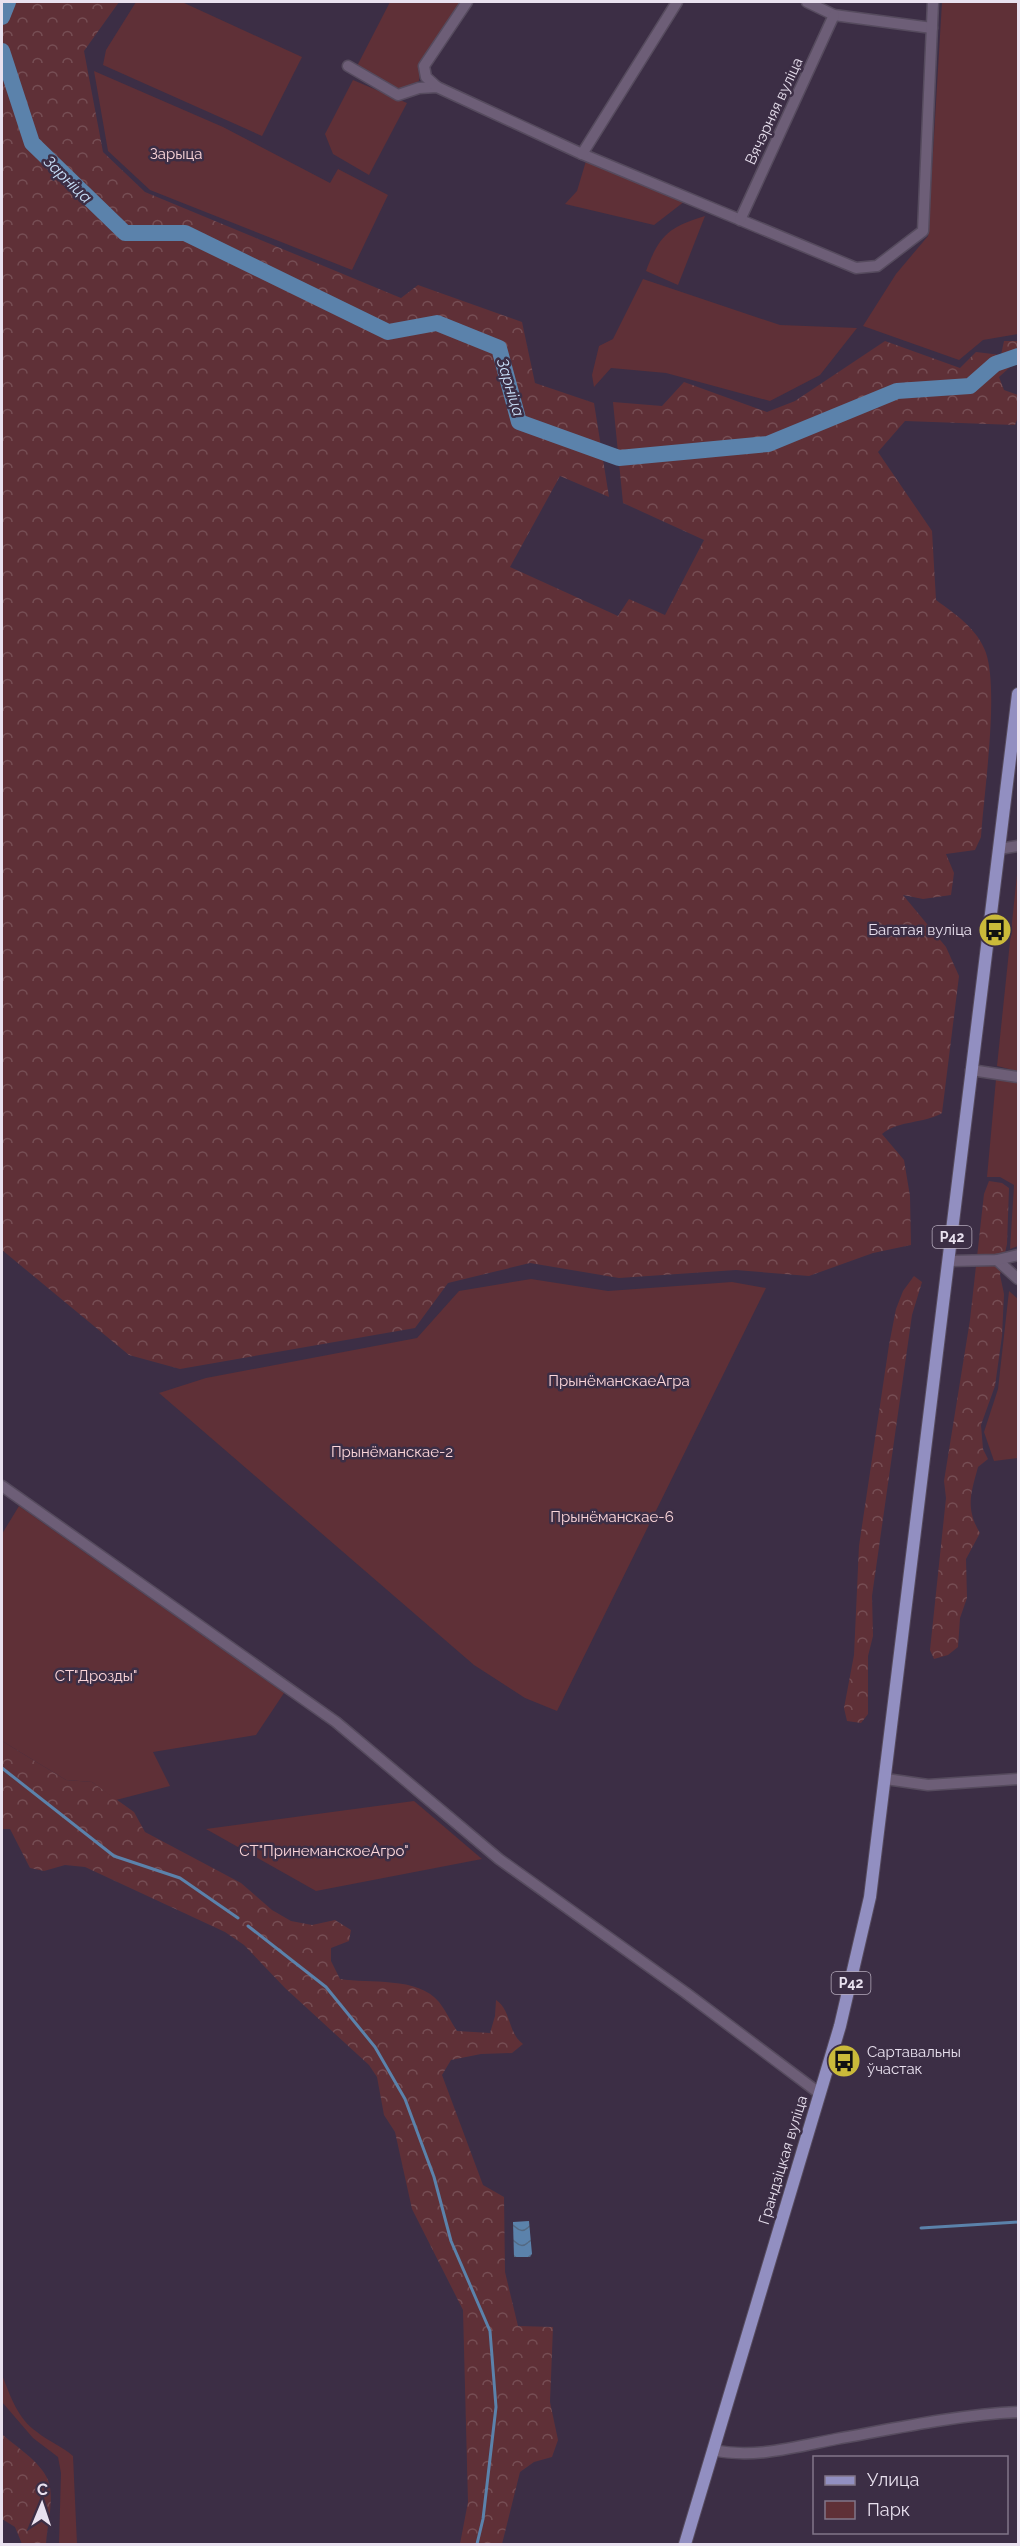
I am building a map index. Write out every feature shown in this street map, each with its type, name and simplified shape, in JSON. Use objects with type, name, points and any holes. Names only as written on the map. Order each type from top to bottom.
[{"type":"main road","name":"Р42","points":[[886,1779],[1018,694]]},
{"type":"main road","name":"Грандзіцкая вуліца","points":[[685,2544],[840,2026],[870,1897],[886,1779]]},
{"type":"street","points":[[467,2],[424,66],[426,77],[437,87],[582,154],[856,268],[877,266],[923,231],[933,2]]},
{"type":"street","points":[[582,154],[677,2]]},
{"type":"street","points":[[807,2],[834,15],[932,28]]},
{"type":"street","name":"Вячэрняя вуліца","points":[[740,220],[834,15]]},
{"type":"street","points":[[348,66],[398,95],[419,88],[437,87]]},
{"type":"street","points":[[999,849],[1018,846]]},
{"type":"street","points":[[971,1070],[1018,1077]]},
{"type":"street","points":[[949,1261],[997,1260],[1018,1255]]},
{"type":"street","points":[[997,1260],[1018,1279]]},
{"type":"street","points":[[2,1486],[336,1722],[499,1859],[686,1993],[782,2068],[819,2093]]},
{"type":"street","points":[[886,1779],[928,1785],[1018,1779]]},
{"type":"street","points":[[713,2450],[734,2455],[769,2452],[942,2420],[1018,2412]]},
{"type":"green space","points":[[2,2],[119,2],[84,51],[103,152],[145,192],[401,298],[418,285],[522,322],[535,383],[594,403],[609,497],[560,476],[510,567],[618,616],[629,599],[665,615],[704,540],[623,503],[613,402],[662,406],[684,382],[767,412],[795,401],[885,341],[960,368],[976,352],[1001,355],[1004,341],[1018,341],[1018,360],[999,377],[1004,390],[1018,395],[1018,417],[1015,425],[905,421],[878,452],[932,531],[936,600],[972,629],[982,644],[990,670],[991,692],[990,743],[981,837],[975,850],[946,854],[954,873],[951,895],[923,899],[903,895],[946,947],[959,976],[942,1113],[896,1126],[882,1134],[904,1160],[910,1196],[911,1245],[873,1253],[809,1276],[736,1270],[619,1278],[530,1263],[448,1283],[415,1328],[180,1369],[129,1355],[2,1250]]},
{"type":"green space","name":"Зарыца","points":[[136,2],[182,2],[302,57],[262,136],[103,65],[106,50]]},
{"type":"green space","points":[[390,2],[462,2],[421,64],[419,81],[397,90],[357,66]]},
{"type":"green space","points":[[942,2],[1018,2],[1018,334],[983,340],[959,360],[863,326],[896,274],[928,236]]},
{"type":"green space","name":"Зарыца","points":[[94,71],[223,127],[330,183],[338,169],[388,195],[352,270],[150,190],[108,151]]},
{"type":"green space","points":[[353,80],[407,103],[369,175],[333,154],[325,134]]},
{"type":"green space","points":[[586,161],[685,201],[654,225],[565,204],[577,191]]},
{"type":"green space","points":[[705,216],[678,285],[646,271],[666,234],[682,224]]},
{"type":"green space","points":[[643,279],[780,325],[857,328],[820,375],[770,401],[666,373],[611,368],[594,387],[592,375],[599,346],[613,339]]},
{"type":"green space","points":[[1018,865],[1018,1071],[1017,1071],[997,1066]]},
{"type":"green space","points":[[996,1079],[1018,1083],[1018,1246],[1010,1249],[1014,1185],[1000,1177],[987,1177]]},
{"type":"green space","points":[[989,1181],[1002,1183],[1009,1188],[1007,1244],[1000,1275],[1004,1294],[1002,1336],[995,1386],[981,1425],[983,1449],[988,1459],[978,1467],[971,1500],[972,1516],[980,1533],[966,1559],[967,1598],[960,1618],[958,1647],[948,1655],[934,1659],[930,1650],[946,1498],[944,1481],[970,1320],[984,1194]]},
{"type":"green space","points":[[914,1276],[922,1282],[912,1315],[872,1596],[873,1636],[868,1656],[868,1714],[861,1723],[847,1721],[844,1708],[854,1655],[859,1546],[896,1309],[903,1291]]},
{"type":"green space","name":"Прынёманскае-2","points":[[531,1279],[608,1291],[732,1282],[766,1288],[557,1711],[525,1698],[474,1665],[159,1393],[206,1378],[417,1338],[459,1291]]},
{"type":"green space","points":[[1009,1291],[1018,1299],[1018,1458],[994,1461],[984,1432],[998,1389]]},
{"type":"green space","name":"СТ\"Дрозды\"","points":[[19,1506],[284,1693],[256,1735],[153,1752],[170,1786],[116,1800],[92,1782],[66,1780],[2,1741],[2,1534]]},
{"type":"green space","points":[[2,1741],[66,1780],[92,1782],[134,1812],[145,1832],[241,1883],[272,1910],[291,1921],[312,1925],[335,1920],[351,1930],[349,1941],[331,1948],[331,1961],[340,1979],[392,1983],[419,1988],[439,2002],[457,2031],[490,2033],[495,2016],[496,2000],[505,2010],[514,2034],[523,2044],[512,2053],[481,2054],[451,2060],[442,2075],[483,2185],[504,2197],[505,2272],[518,2326],[553,2327],[550,2402],[558,2440],[552,2457],[534,2462],[520,2472],[502,2544],[460,2544],[468,2502],[463,2310],[412,2209],[395,2132],[384,2115],[377,2077],[369,2065],[285,1988],[244,1945],[225,1932],[85,1867],[65,1865],[44,1871],[30,1868],[10,1829],[2,1829]]},
{"type":"green space","name":"СТ\"ПринеманскоеАгро\"","points":[[414,1801],[482,1859],[316,1891],[206,1829]]},
{"type":"green space","points":[[2,2375],[15,2406],[24,2420],[73,2456],[77,2544],[59,2544],[61,2473],[58,2457],[33,2438],[2,2402]]},
{"type":"green space","points":[[2,2434],[34,2461],[48,2480],[51,2503],[46,2544],[22,2544],[15,2527],[2,2519]]},
{"type":"water","points":[[529,2221],[532,2254],[530,2257],[514,2257],[513,2222]]},
{"type":"waterway","name":"Зарніца","points":[[2,17],[8,2]]},
{"type":"waterway","name":"Зарніца","points":[[2,51],[32,143],[125,233],[185,233],[388,332],[437,323],[499,348],[519,422],[619,458],[768,444],[897,391],[970,386],[995,364],[1018,356]]},
{"type":"waterway","points":[[2,1768],[114,1856],[180,1878],[238,1918]]},
{"type":"waterway","points":[[248,1926],[326,1987],[375,2047],[405,2099],[434,2177],[451,2241],[490,2331],[496,2407],[483,2519],[477,2544]]},
{"type":"waterway","points":[[921,2228],[1018,2222]]},
{"type":"place","name":"Багатая вуліца","points":[[995,930]]},
{"type":"place","name":"Сартавальны ўчастак","points":[[844,2061]]},
{"type":"park label","name":"ПрынёманскаеАгра","points":[[619,1381]]},
{"type":"park label","name":"Прынёманскае-6","points":[[612,1517]]}]
